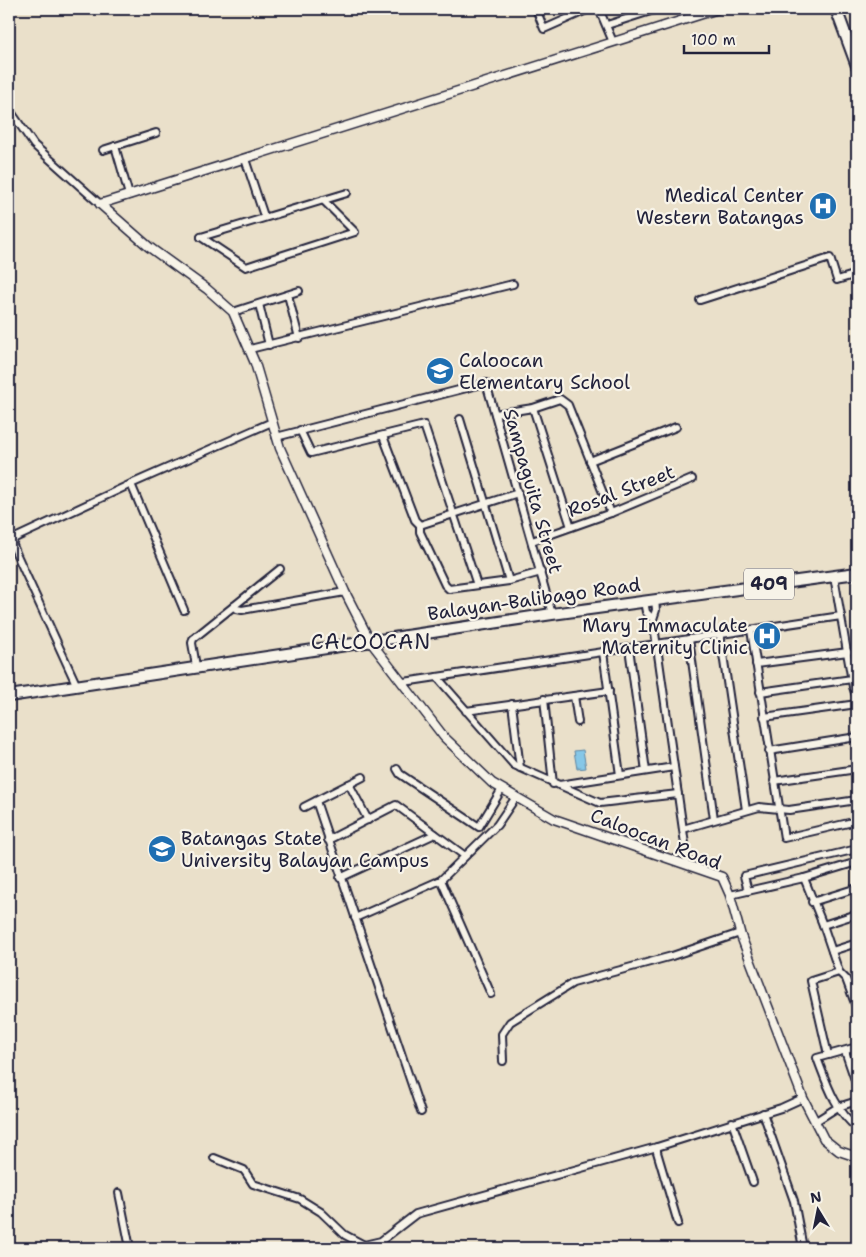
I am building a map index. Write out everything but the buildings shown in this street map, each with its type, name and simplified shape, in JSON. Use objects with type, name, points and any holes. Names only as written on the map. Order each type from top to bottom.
[{"type":"main road","points":[[836,9],[857,66]]},
{"type":"main road","name":"Balayan-Balibago Road","points":[[9,696],[196,666],[655,599],[857,573]]},
{"type":"street","points":[[536,9],[544,29],[589,9]]},
{"type":"street","points":[[599,9],[613,42]]},
{"type":"street","points":[[630,9],[633,16]]},
{"type":"street","points":[[607,25],[657,9]]},
{"type":"street","points":[[100,204],[245,159],[378,114],[718,9]]},
{"type":"street","points":[[9,109],[34,145],[149,247],[207,289],[233,312],[299,291]]},
{"type":"street","points":[[103,150],[156,133]]},
{"type":"street","points":[[114,146],[129,195]]},
{"type":"street","points":[[245,159],[264,216]]},
{"type":"street","points":[[323,200],[354,232],[246,267],[201,237],[264,216],[346,193]]},
{"type":"street","points":[[700,300],[830,258],[837,280],[857,274]]},
{"type":"street","points":[[250,349],[513,284]]},
{"type":"street","points":[[288,295],[299,338]]},
{"type":"street","points":[[259,304],[269,345]]},
{"type":"street","name":"Caloocan Road","points":[[233,312],[250,349],[276,437],[345,592],[370,641],[444,737],[492,783],[502,790],[554,819],[722,877],[730,895],[740,933],[803,1098],[824,1139],[839,1151],[857,1157]]},
{"type":"street","name":"Sampaguita Street","points":[[276,437],[486,383],[552,614]]},
{"type":"street","points":[[495,414],[533,408],[560,399],[568,405],[610,513]]},
{"type":"street","points":[[533,408],[571,527]]},
{"type":"street","points":[[460,419],[509,581]]},
{"type":"street","points":[[77,686],[12,543],[14,538],[272,422]]},
{"type":"street","points":[[300,430],[311,453],[424,425],[477,585]]},
{"type":"street","points":[[590,461],[676,427]]},
{"type":"street","points":[[383,436],[414,520],[420,525]]},
{"type":"street","name":"Rosal Street","points":[[532,541],[610,513],[692,479]]},
{"type":"street","points":[[131,484],[184,610]]},
{"type":"street","points":[[420,525],[518,494]]},
{"type":"street","points":[[420,525],[420,532],[444,585],[449,589],[509,581],[541,572]]},
{"type":"street","points":[[196,666],[192,643],[193,638],[280,569]]},
{"type":"street","points":[[834,576],[857,698]]},
{"type":"street","points":[[234,606],[242,610],[345,592]]},
{"type":"street","points":[[655,599],[656,610],[653,619],[656,644],[687,858]]},
{"type":"street","points":[[644,601],[646,612],[653,619]]},
{"type":"street","points":[[404,682],[841,616]]},
{"type":"street","points":[[751,630],[784,838],[857,821]]},
{"type":"street","points":[[720,634],[746,810]]},
{"type":"street","points":[[689,639],[714,819]]},
{"type":"street","points":[[629,648],[646,771]]},
{"type":"street","points":[[603,652],[620,775]]},
{"type":"street","points":[[756,664],[848,652]]},
{"type":"street","points":[[437,677],[514,765],[555,785],[600,803],[678,794]]},
{"type":"street","points":[[760,692],[852,679]]},
{"type":"street","points":[[466,711],[609,691]]},
{"type":"street","points":[[574,696],[578,722]]},
{"type":"street","points":[[544,699],[555,785]]},
{"type":"street","points":[[512,704],[520,768]]},
{"type":"street","points":[[764,718],[857,704]]},
{"type":"street","points":[[769,750],[857,737]]},
{"type":"street","points":[[555,785],[674,767]]},
{"type":"street","points":[[397,769],[400,774],[479,828],[502,790]]},
{"type":"street","points":[[774,781],[857,769]]},
{"type":"street","points":[[304,807],[363,777]]},
{"type":"street","points":[[348,784],[368,820]]},
{"type":"street","points":[[355,918],[440,880],[498,825],[516,797]]},
{"type":"street","points":[[683,829],[759,807],[789,810],[857,800]]},
{"type":"street","points":[[316,801],[340,878],[421,1112]]},
{"type":"street","points":[[328,840],[396,806],[466,856]]},
{"type":"street","points":[[340,878],[435,834]]},
{"type":"street","points":[[748,891],[744,876],[857,849]]},
{"type":"street","points":[[730,895],[804,878],[857,862]]},
{"type":"street","points":[[804,878],[839,972],[846,979],[857,1009]]},
{"type":"street","points":[[440,880],[491,994]]},
{"type":"street","points":[[812,902],[857,888]]},
{"type":"street","points":[[823,925],[857,914]]},
{"type":"street","points":[[503,1061],[502,1034],[510,1022],[573,983],[672,956],[740,933]]},
{"type":"street","points":[[832,952],[857,943]]},
{"type":"street","points":[[828,1055],[811,981],[839,972]]},
{"type":"street","points":[[857,1047],[817,1058],[838,1107],[857,1128]]},
{"type":"street","points":[[845,1050],[857,1086]]},
{"type":"street","points":[[214,1158],[244,1170],[253,1184],[300,1199],[321,1212],[346,1235],[364,1245],[381,1241],[416,1214],[657,1147],[803,1098]]},
{"type":"street","points":[[816,1121],[838,1107],[857,1101]]},
{"type":"street","points":[[763,1113],[794,1201],[803,1248]]},
{"type":"street","points":[[732,1122],[753,1182]]},
{"type":"street","points":[[657,1147],[678,1224]]},
{"type":"street","points":[[119,1192],[130,1248]]},
{"type":"water","points":[[583,750],[586,768],[577,769],[574,751]]},
{"type":"place","name":"Medical Center Western Batangas","points":[[823,206]]},
{"type":"place","name":"Caloocan Elementary School","points":[[440,371]]},
{"type":"place","name":"Mary Immaculate Maternity Clinic","points":[[767,636]]},
{"type":"place","name":"Batangas State University Balayan Campus","points":[[162,849]]},
{"type":"district","name":"CALOOCAN","points":[[371,642]]}]
